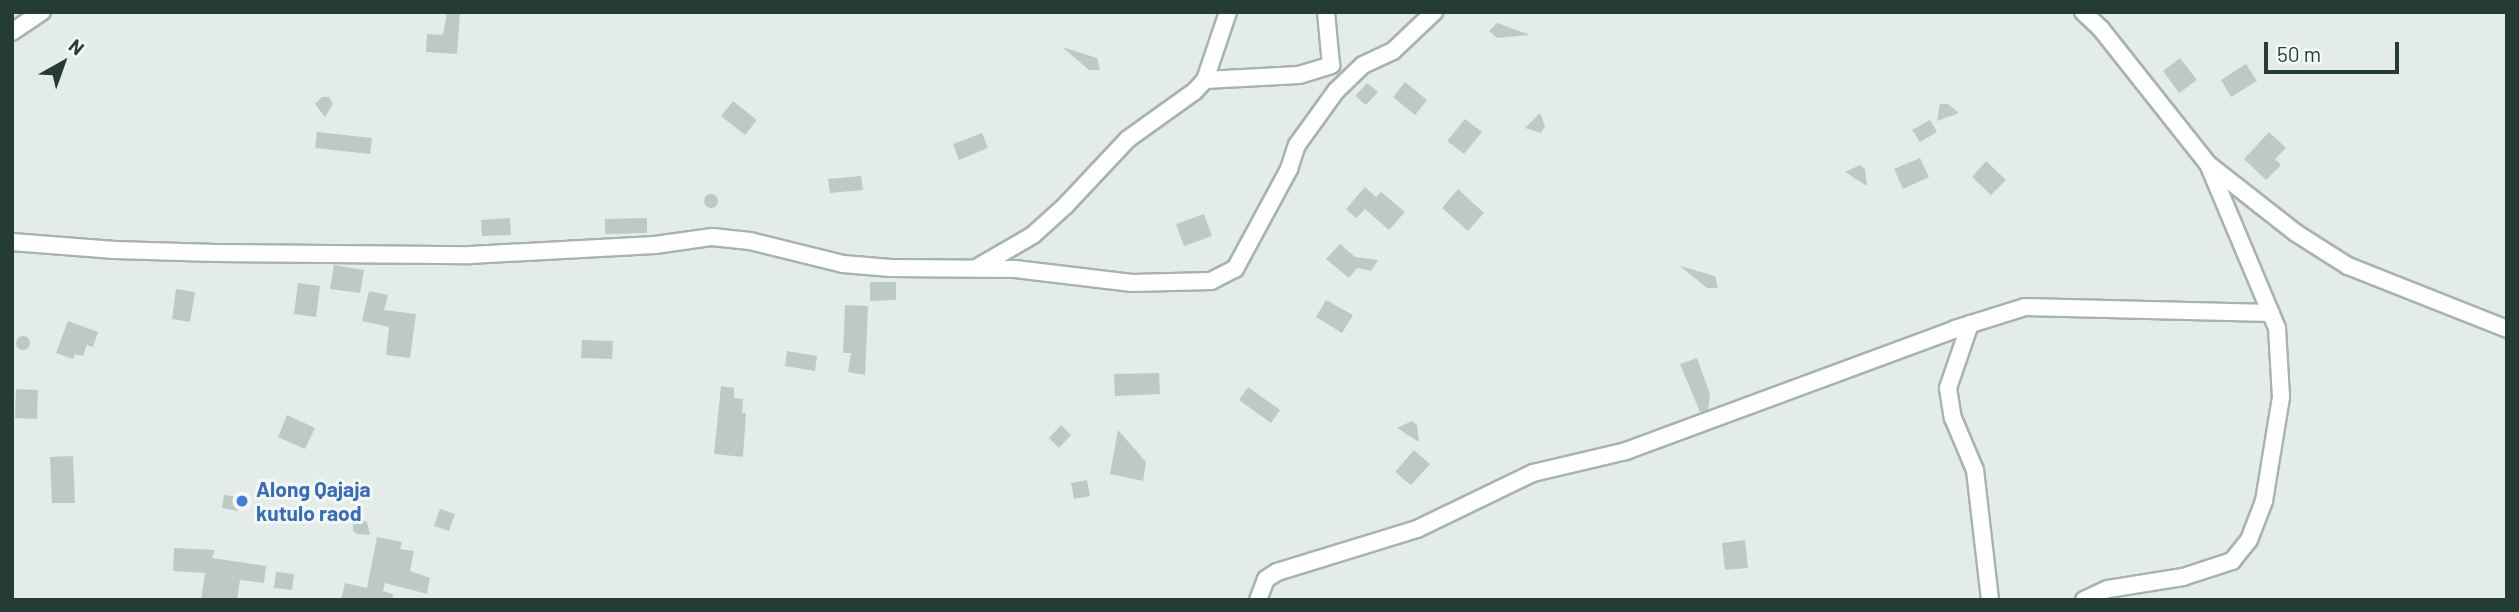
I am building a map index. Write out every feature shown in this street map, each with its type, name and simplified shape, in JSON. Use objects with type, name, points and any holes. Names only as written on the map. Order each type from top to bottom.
[{"type":"street","points":[[12,32],[42,12]]},
{"type":"street","points":[[976,268],[1033,235],[1065,206],[1128,139],[1195,91],[1205,80],[1227,12]]},
{"type":"street","points":[[1326,12],[1331,65]]},
{"type":"street","points":[[12,242],[203,253],[470,255],[655,245],[712,237],[750,241],[843,264],[1014,269],[1132,284],[1211,281],[1235,269],[1289,170],[1297,145],[1336,91],[1363,65],[1393,51],[1434,12]]},
{"type":"street","points":[[2083,12],[2101,29],[2208,164],[2296,233],[2348,265],[2507,329]]},
{"type":"street","points":[[1205,80],[1299,75],[1331,65],[1363,65]]},
{"type":"street","points":[[2084,600],[2108,589],[2183,577],[2232,561],[2249,540],[2264,501],[2281,397],[2277,328],[2208,164]]},
{"type":"street","points":[[1258,600],[1266,579],[1277,572],[1417,529],[1533,473],[1626,451],[1970,324],[2025,307],[2271,313]]},
{"type":"street","points":[[1970,324],[1948,388],[1953,418],[1975,470],[1990,600]]},
{"type":"building","points":[[447,12],[460,12],[457,54],[426,52],[427,34],[443,35]]},
{"type":"building","points":[[1497,23],[1530,35],[1497,38],[1489,31]]},
{"type":"building","points":[[1062,47],[1097,58],[1100,70],[1089,70]]},
{"type":"building","points":[[2180,58],[2197,80],[2179,93],[2163,71]]},
{"type":"building","points":[[2246,64],[2257,81],[2231,97],[2221,80]]},
{"type":"building","points":[[1405,82],[1427,100],[1415,115],[1393,97]]},
{"type":"building","points":[[1367,83],[1378,92],[1366,105],[1355,96]]},
{"type":"building","points":[[322,97],[329,97],[333,104],[325,117],[315,104]]},
{"type":"building","points":[[733,101],[757,120],[745,135],[721,116]]},
{"type":"building","points":[[1940,104],[1948,104],[1959,113],[1937,121]]},
{"type":"building","points":[[1540,113],[1545,126],[1541,133],[1525,128]]},
{"type":"building","points":[[1465,119],[1482,132],[1464,154],[1447,141]]},
{"type":"building","points":[[1930,120],[1937,132],[1920,142],[1912,130]]},
{"type":"building","points":[[317,132],[372,138],[370,154],[315,148]]},
{"type":"building","points":[[2269,132],[2286,148],[2275,159],[2281,165],[2266,180],[2244,159]]},
{"type":"building","points":[[982,133],[988,148],[959,160],[953,144]]},
{"type":"building","points":[[1920,158],[1929,177],[1903,189],[1894,169]]},
{"type":"building","points":[[1986,161],[2006,180],[1991,195],[1972,177]]},
{"type":"building","points":[[1860,165],[1865,169],[1867,186],[1845,172]]},
{"type":"building","points":[[861,176],[863,190],[830,193],[828,179]]},
{"type":"building","points":[[1365,187],[1376,197],[1381,192],[1405,212],[1389,230],[1365,209],[1356,218],[1346,209]]},
{"type":"building","points":[[1458,189],[1484,213],[1468,231],[1442,208]]},
{"type":"building","points":[[708,194],[714,194],[718,201],[714,208],[708,208],[704,204],[704,198]]},
{"type":"building","points":[[1204,214],[1212,236],[1184,246],[1176,224]]},
{"type":"building","points":[[510,218],[511,235],[482,236],[481,220]]},
{"type":"building","points":[[647,218],[647,233],[605,234],[605,219]]},
{"type":"building","points":[[1340,244],[1355,257],[1378,260],[1371,271],[1357,268],[1349,278],[1326,259]]},
{"type":"building","points":[[334,265],[364,270],[360,293],[330,289]]},
{"type":"building","points":[[1680,266],[1715,276],[1718,288],[1707,288]]},
{"type":"building","points":[[870,282],[896,282],[896,300],[870,301]]},
{"type":"building","points":[[298,283],[320,286],[316,317],[294,314]]},
{"type":"building","points":[[176,289],[195,292],[190,322],[172,319]]},
{"type":"building","points":[[369,291],[388,295],[384,310],[416,314],[410,358],[386,355],[389,327],[362,321]]},
{"type":"building","points":[[1326,300],[1353,315],[1342,333],[1316,317]]},
{"type":"building","points":[[845,305],[868,306],[865,375],[848,372],[851,353],[843,353]]},
{"type":"building","points":[[68,321],[98,332],[93,347],[87,345],[83,356],[75,354],[73,359],[56,353]]},
{"type":"building","points":[[20,336],[26,336],[30,343],[26,350],[20,350],[16,346],[16,340]]},
{"type":"building","points":[[582,340],[613,341],[612,359],[581,358]]},
{"type":"building","points":[[787,351],[817,356],[815,371],[785,366]]},
{"type":"building","points":[[1697,358],[1710,394],[1708,410],[1700,412],[1680,364]]},
{"type":"building","points":[[1159,373],[1160,394],[1115,396],[1114,374]]},
{"type":"building","points":[[721,386],[734,388],[734,398],[743,399],[742,413],[746,413],[743,457],[714,454]]},
{"type":"building","points":[[1248,387],[1280,410],[1271,423],[1239,400]]},
{"type":"building","points":[[16,389],[38,390],[37,419],[15,418]]},
{"type":"building","points":[[287,415],[315,428],[305,449],[278,437]]},
{"type":"building","points":[[1412,421],[1417,425],[1419,442],[1397,428]]},
{"type":"building","points":[[1061,425],[1071,435],[1059,448],[1049,438]]},
{"type":"building","points":[[1118,430],[1146,462],[1143,481],[1110,474]]},
{"type":"building","points":[[1414,450],[1430,464],[1411,485],[1395,472]]},
{"type":"building","points":[[73,456],[75,503],[52,503],[50,457]]},
{"type":"building","points":[[1087,480],[1090,496],[1074,499],[1071,483]]},
{"type":"building","points":[[224,495],[241,497],[238,511],[222,508]]},
{"type":"building","points":[[440,509],[455,514],[449,531],[434,526]]},
{"type":"building","points":[[360,519],[367,522],[370,535],[353,531],[353,523]]},
{"type":"building","points":[[377,537],[402,542],[400,549],[414,551],[410,571],[430,578],[427,594],[385,583],[383,591],[393,594],[392,600],[341,600],[345,583],[367,588]]},
{"type":"building","points":[[1745,540],[1748,568],[1725,570],[1722,543]]},
{"type":"building","points":[[174,548],[215,550],[212,558],[266,566],[264,583],[240,580],[237,600],[201,600],[205,573],[173,571]]},
{"type":"building","points":[[276,572],[294,574],[292,590],[274,588]]},
{"type":"place","name":"Along Qajaja kutulo raod","points":[[242,501]]}]
